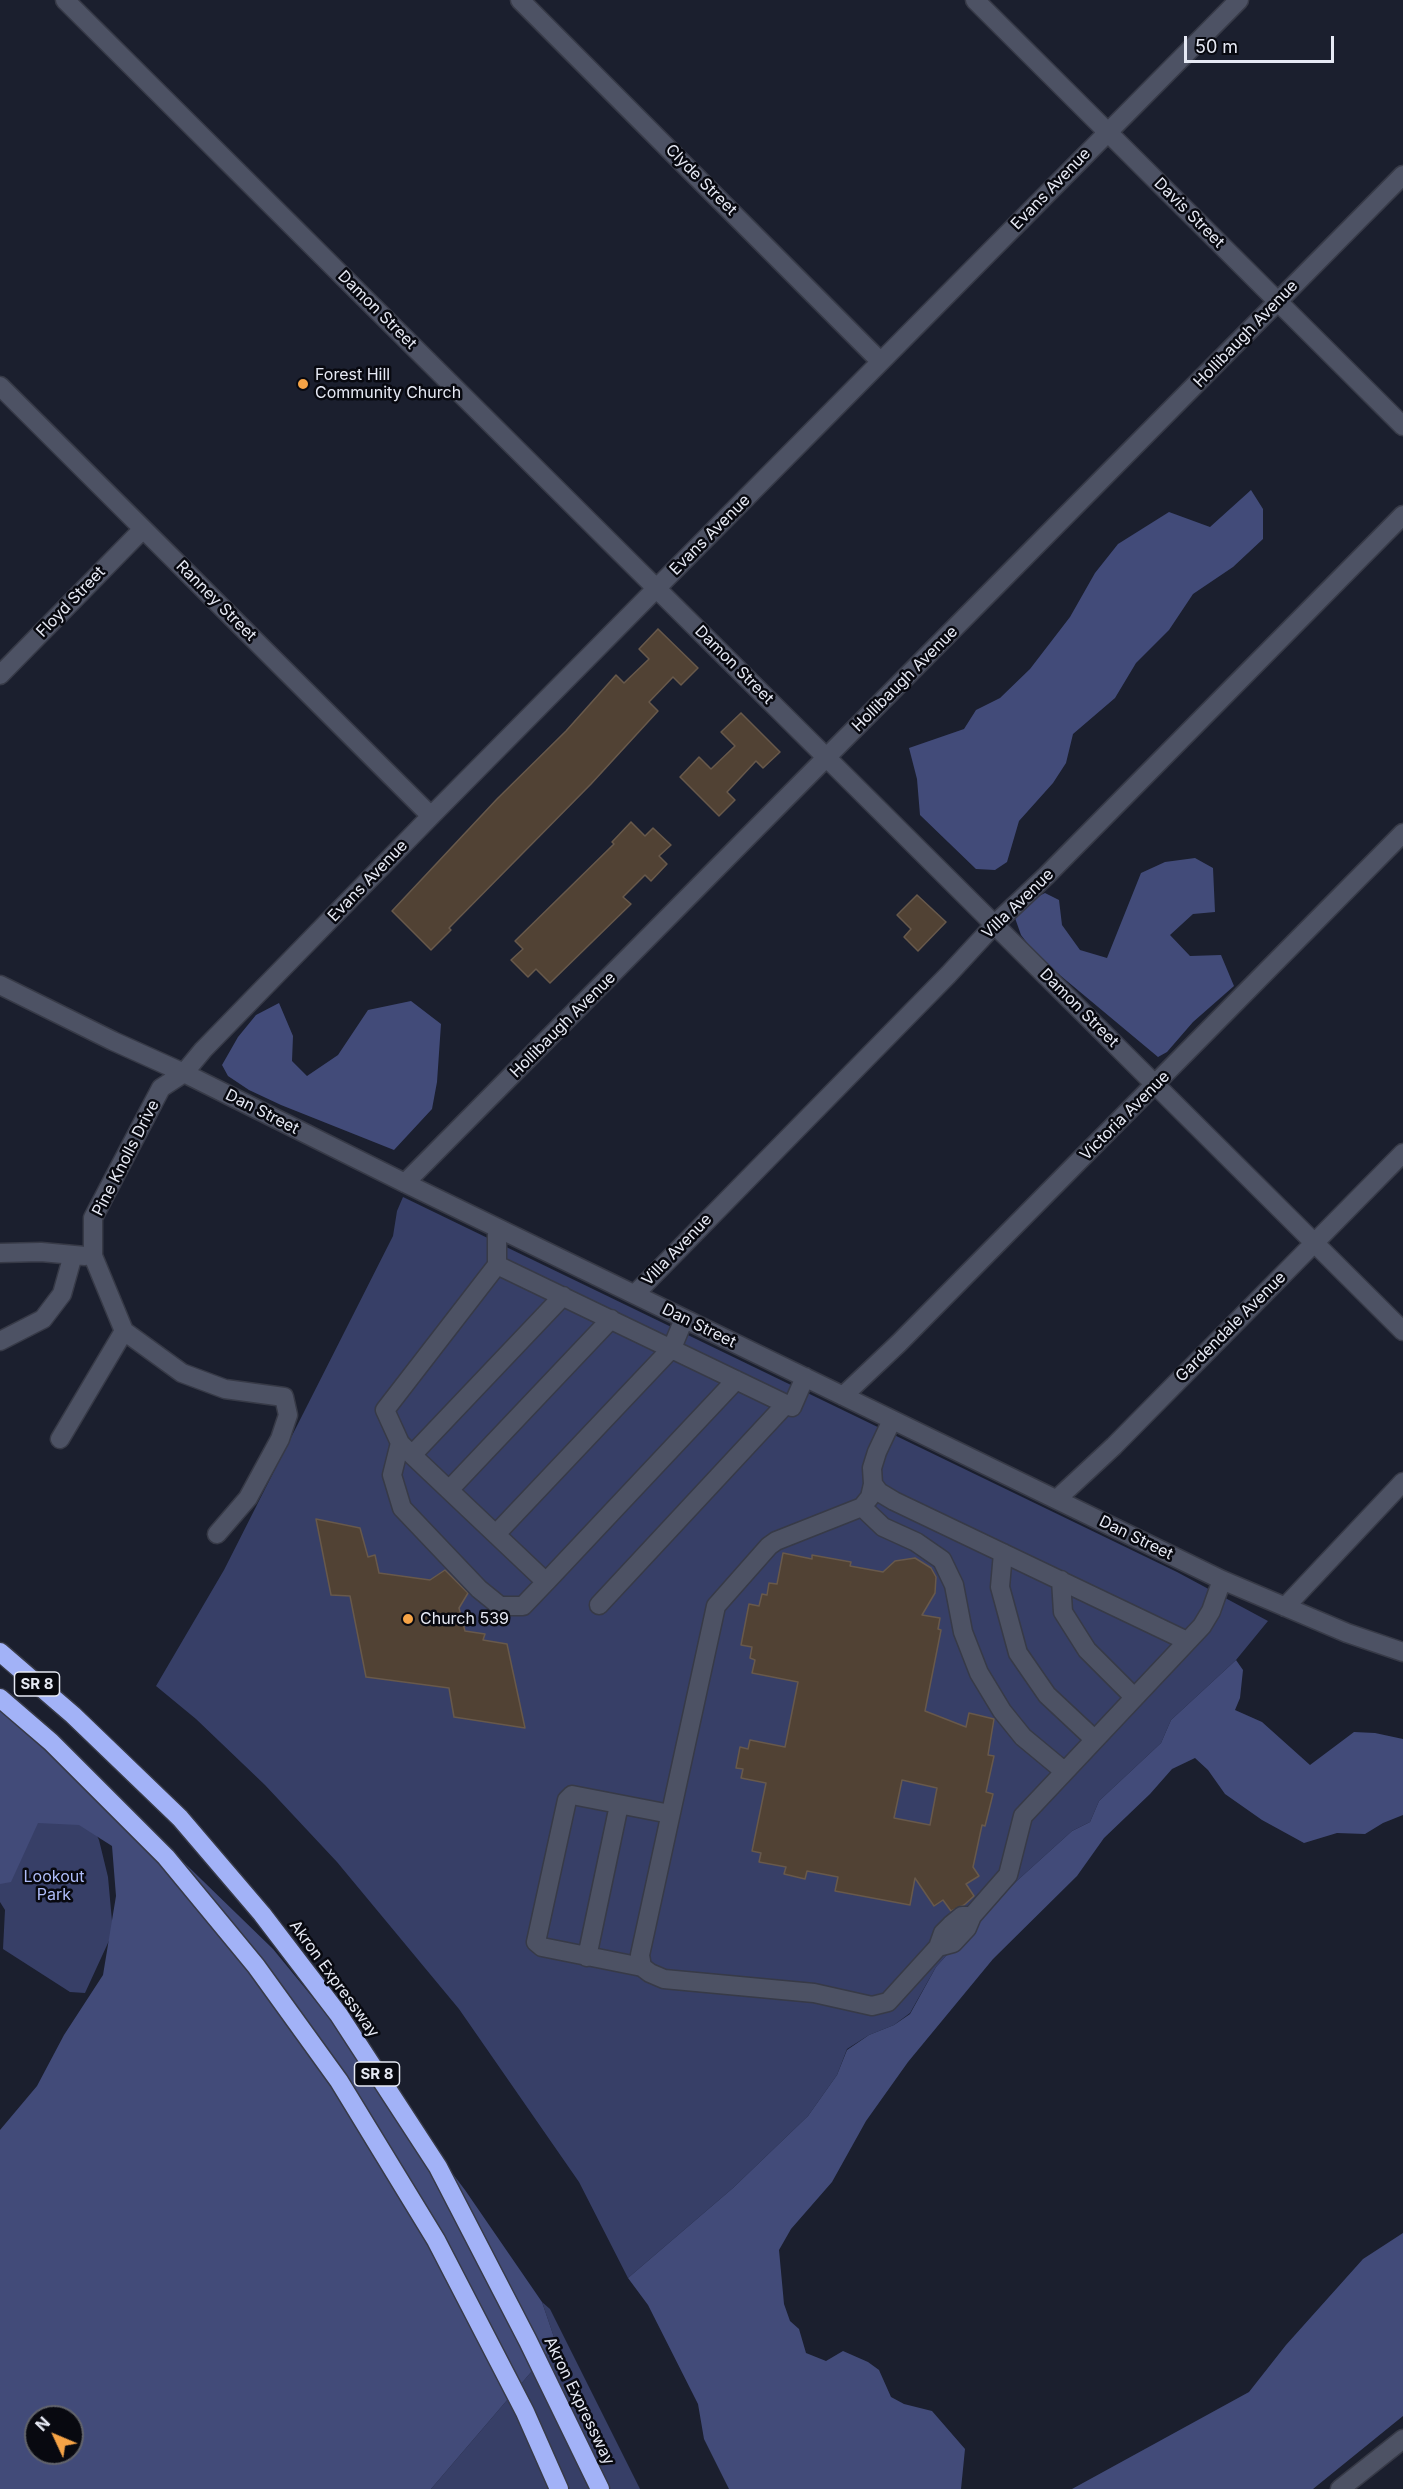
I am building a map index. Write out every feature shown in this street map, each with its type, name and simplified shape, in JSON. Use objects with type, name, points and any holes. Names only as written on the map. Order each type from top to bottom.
[{"type":"highway","name":"Akron Expressway","points":[[0,1652],[73,1715],[180,1818],[262,1914],[339,2015],[438,2167],[528,2341],[600,2489]]},
{"type":"highway","name":"SR 8","points":[[0,1698],[51,1742],[166,1857],[256,1966],[339,2081],[436,2240],[525,2412],[558,2489]]},
{"type":"street","name":"Damon Street","points":[[65,0],[996,923],[1403,1331]]},
{"type":"street","name":"Clyde Street","points":[[520,0],[880,361]]},
{"type":"street","name":"Davis Street","points":[[975,0],[1403,426]]},
{"type":"street","name":"Evans Avenue","points":[[184,1073],[227,1026],[656,588],[1239,0]]},
{"type":"street","name":"Hollibaugh Avenue","points":[[405,1183],[1403,175]]},
{"type":"street","name":"Ranney Street","points":[[0,386],[142,530],[432,816]]},
{"type":"street","name":"Villa Avenue","points":[[635,1294],[948,975],[996,923],[1047,876],[1403,515]]},
{"type":"street","name":"Floyd Street","points":[[0,675],[142,530]]},
{"type":"street","name":"Victoria Avenue","points":[[843,1396],[899,1343],[1403,834]]},
{"type":"street","name":"Dan Street","points":[[0,985],[1222,1580],[1403,1652]]},
{"type":"street","name":"Pine Knolls Drive","points":[[124,1331],[93,1256],[93,1218],[161,1088],[184,1073]]},
{"type":"street","name":"Gardendale Avenue","points":[[1057,1499],[1114,1446],[1403,1153]]},
{"type":"street","points":[[497,1228],[497,1265],[385,1410],[406,1449],[546,1582]]},
{"type":"street","points":[[0,1253],[41,1252],[93,1256]]},
{"type":"street","points":[[0,1341],[43,1319],[62,1294],[73,1255]]},
{"type":"street","points":[[497,1265],[792,1407],[805,1377]]},
{"type":"street","points":[[563,1296],[406,1449],[392,1475],[402,1508],[479,1589],[500,1606],[523,1606],[736,1380]]},
{"type":"street","points":[[496,1534],[672,1348],[684,1318]]},
{"type":"street","points":[[449,1490],[612,1319]]},
{"type":"street","points":[[60,1439],[124,1331],[183,1373],[225,1389],[284,1398],[288,1415],[280,1439],[248,1498],[217,1534]]},
{"type":"street","points":[[599,1605],[786,1404]]},
{"type":"street","points":[[642,1967],[640,1955],[716,1606],[761,1554],[776,1541],[862,1506],[870,1497],[873,1484],[872,1468],[892,1420]]},
{"type":"street","points":[[1286,1607],[1403,1482]]},
{"type":"street","points":[[873,1484],[879,1492],[894,1501],[1187,1641]]},
{"type":"street","points":[[862,1506],[884,1527],[916,1542],[942,1560],[954,1585],[963,1632],[979,1673],[1002,1711],[1023,1737],[1064,1771]]},
{"type":"street","points":[[1004,1553],[1000,1587],[1018,1653],[1047,1695],[1094,1739]]},
{"type":"street","points":[[1061,1580],[1063,1611],[1087,1650],[1134,1697]]},
{"type":"street","points":[[670,1814],[572,1795],[567,1800],[536,1942],[542,1947],[642,1967],[664,1978],[813,1993],[872,2006],[888,2002],[938,1947],[943,1933],[951,1924],[963,1916],[972,1916],[1008,1875],[1023,1816],[1202,1626],[1211,1611],[1222,1580]]},
{"type":"street","points":[[588,1957],[619,1805]]},
{"type":"street","points":[[1345,2488],[1403,2439]]},
{"type":"green space","points":[[403,1197],[1177,1572],[1268,1621],[1236,1660],[1171,1720],[1161,1743],[1099,1801],[1090,1822],[1072,1831],[998,1898],[936,1967],[910,2013],[894,2025],[869,2035],[847,2049],[837,2075],[808,2116],[733,2188],[628,2278],[579,2182],[459,2009],[337,1862],[265,1785],[196,1719],[156,1686],[224,1570],[393,1236],[397,1211]]},
{"type":"green space","name":"Lookout Park","points":[[86,1812],[99,1840],[108,1877],[113,1932],[85,1993],[70,1992],[3,1949],[5,1910],[0,1902],[0,1839],[8,1827]]},
{"type":"green space","points":[[542,2302],[550,2309],[640,2489],[431,2489],[556,2343]]},
{"type":"shaded area","points":[[1251,490],[1263,509],[1263,539],[1233,567],[1193,594],[1169,630],[1136,663],[1115,698],[1073,734],[1066,763],[1053,783],[1019,821],[1007,862],[995,870],[976,869],[920,815],[917,779],[909,748],[964,729],[976,710],[1000,698],[1030,669],[1070,617],[1095,573],[1118,544],[1169,512],[1210,527]]},
{"type":"shaded area","points":[[1195,858],[1213,868],[1215,912],[1193,914],[1170,935],[1190,956],[1221,955],[1234,986],[1193,1022],[1167,1052],[1158,1057],[1037,956],[1021,935],[1015,918],[1029,901],[1045,893],[1059,900],[1062,925],[1080,950],[1107,958],[1141,873],[1165,862]]},
{"type":"shaded area","points":[[411,1001],[441,1024],[437,1082],[432,1109],[394,1150],[249,1090],[228,1076],[222,1065],[238,1037],[256,1015],[279,1003],[293,1036],[292,1061],[307,1076],[338,1055],[368,1010]]},
{"type":"shaded area","points":[[1236,1660],[1243,1670],[1240,1698],[1235,1710],[1262,1722],[1310,1765],[1354,1732],[1375,1733],[1403,1739],[1403,1815],[1365,1834],[1337,1833],[1304,1843],[1262,1820],[1225,1794],[1208,1770],[1195,1758],[1172,1769],[1150,1794],[1104,1838],[1077,1876],[993,1959],[908,2062],[866,2121],[832,2182],[791,2229],[779,2250],[784,2304],[790,2321],[799,2329],[806,2353],[826,2361],[843,2351],[868,2362],[879,2370],[891,2397],[904,2404],[932,2411],[965,2449],[961,2489],[729,2489],[704,2439],[698,2404],[648,2305],[628,2278],[733,2188],[808,2116],[837,2075],[847,2050],[869,2035],[894,2025],[910,2014],[936,1967],[998,1898],[1072,1831],[1090,1822],[1099,1801],[1161,1743],[1171,1720]]},
{"type":"shaded area","points":[[0,1695],[117,1794],[273,1949],[400,2104],[465,2190],[542,2302],[556,2343],[431,2489],[0,2489],[0,2130],[37,2086],[64,2035],[103,1975],[116,1896],[112,1846],[79,1825],[38,1823],[11,1882],[0,1884]]},
{"type":"shaded area","points":[[1403,2233],[1403,2416],[1313,2489],[1072,2489],[1249,2392],[1286,2345],[1363,2259]]},
{"type":"building","points":[[658,629],[698,668],[681,685],[673,677],[649,702],[658,711],[591,784],[449,928],[451,930],[431,950],[392,911],[497,799],[566,731],[616,675],[624,683],[649,659],[639,649]]},
{"type":"building","points":[[741,713],[780,752],[763,768],[756,761],[727,792],[735,800],[719,816],[680,777],[699,757],[711,769],[735,746],[721,732]]},
{"type":"building","points":[[631,822],[645,836],[653,828],[671,845],[659,856],[667,864],[651,881],[645,875],[623,897],[631,904],[550,983],[536,969],[528,977],[511,960],[523,949],[515,941],[614,844],[612,842]]},
{"type":"building","points":[[917,895],[946,922],[918,951],[904,937],[911,929],[897,915]]},
{"type":"building","name":"Church 539","points":[[316,1519],[360,1528],[368,1557],[375,1555],[379,1573],[430,1580],[445,1570],[468,1593],[459,1608],[465,1631],[485,1634],[483,1640],[507,1644],[525,1728],[454,1717],[449,1688],[366,1677],[350,1596],[331,1595]]},
{"type":"building","points":[[783,1553],[812,1559],[812,1555],[851,1562],[850,1566],[883,1572],[895,1561],[915,1558],[931,1568],[936,1577],[935,1593],[922,1615],[940,1618],[938,1629],[941,1630],[925,1711],[966,1727],[969,1713],[994,1719],[988,1755],[994,1756],[986,1792],[993,1794],[985,1826],[982,1825],[973,1867],[979,1876],[966,1884],[974,1896],[964,1905],[951,1911],[943,1900],[934,1906],[915,1878],[910,1905],[835,1891],[838,1877],[807,1871],[805,1879],[784,1874],[786,1867],[759,1862],[761,1853],[752,1851],[766,1783],[741,1778],[743,1769],[736,1768],[740,1747],[748,1749],[750,1740],[785,1747],[798,1682],[752,1673],[755,1660],[750,1658],[752,1647],[741,1645],[749,1604],[759,1606],[762,1594],[767,1595],[769,1583],[777,1584]],"holes":[[[902,1780],[937,1788],[930,1825],[894,1818]]]},
{"type":"place","name":"Forest Hill Community Church","points":[[303,384]]},
{"type":"place","name":"Church 539","points":[[408,1619]]}]
